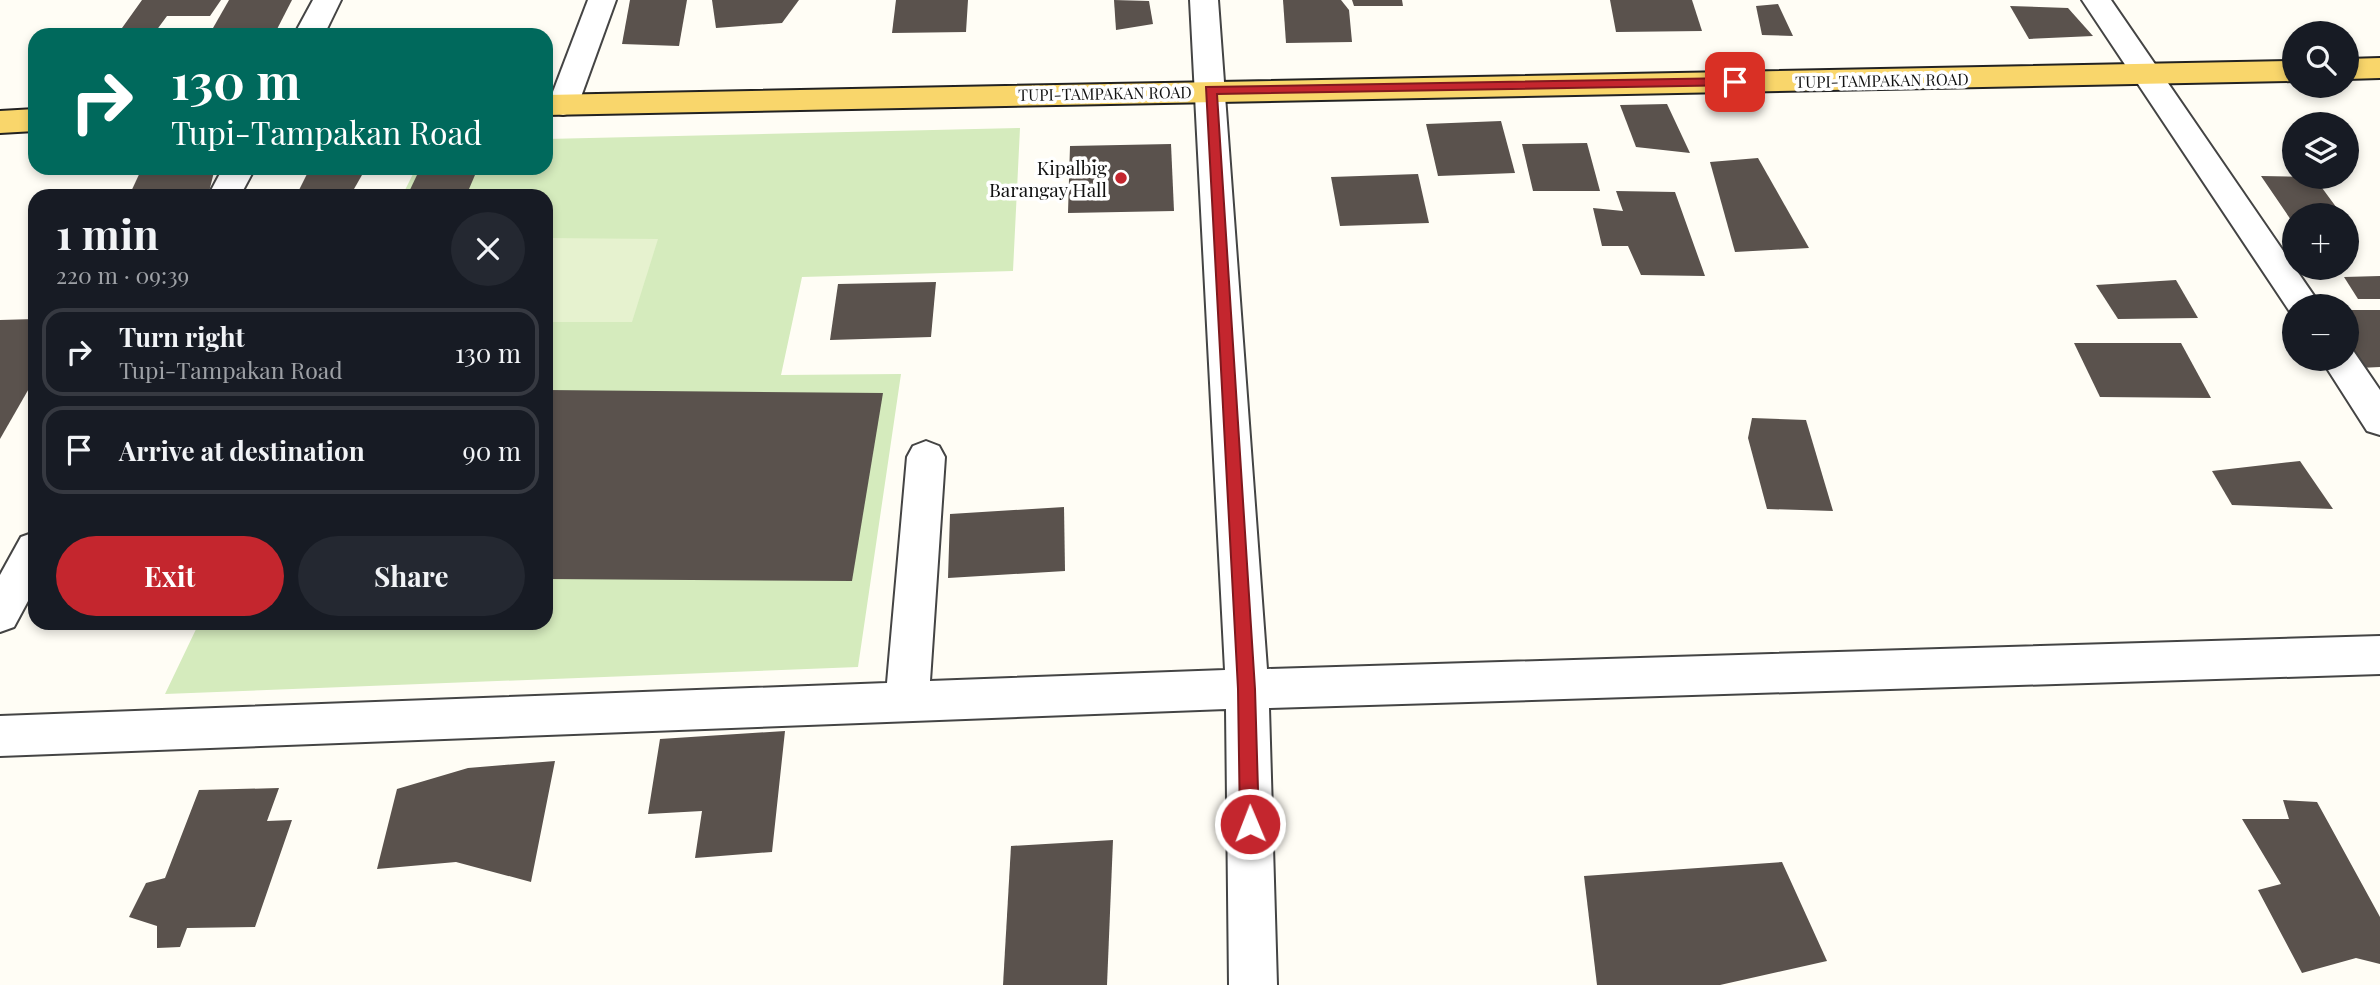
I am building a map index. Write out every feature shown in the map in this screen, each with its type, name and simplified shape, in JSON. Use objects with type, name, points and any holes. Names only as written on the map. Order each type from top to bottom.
[{"type":"main road","points":[[2359,69],[2380,68]]},
{"type":"main road","name":"TUPI-TAMPAKAN ROAD","points":[[554,105],[1211,90],[2150,76],[2282,71]]},
{"type":"main road","points":[[0,122],[28,120]]},
{"type":"street","points":[[313,28],[327,0]]},
{"type":"street","points":[[554,105],[602,0]]},
{"type":"street","points":[[1204,0],[1247,689],[1253,985]]},
{"type":"street","points":[[2096,0],[2296,294]]},
{"type":"street","points":[[2347,371],[2380,420]]},
{"type":"street","points":[[907,702],[926,457]]},
{"type":"street","points":[[0,614],[28,562]]},
{"type":"street","points":[[0,736],[1247,689],[2380,655]]},
{"type":"green space","points":[[1020,128],[1013,271],[802,277],[781,375],[901,374],[858,667],[165,694],[196,630],[553,630],[553,189],[406,189],[412,175],[553,175],[553,139]]},
{"type":"green space","points":[[553,238],[658,239],[632,322],[553,322]]},
{"type":"building","points":[[142,0],[221,0],[210,16],[167,16],[158,28],[122,28]]},
{"type":"building","points":[[229,0],[292,0],[278,28],[213,28]]},
{"type":"building","points":[[630,0],[687,0],[679,46],[622,44]]},
{"type":"building","points":[[712,0],[799,0],[782,23],[716,28]]},
{"type":"building","points":[[896,0],[968,0],[966,32],[892,33]]},
{"type":"building","points":[[1114,0],[1149,1],[1153,24],[1116,30]]},
{"type":"building","points":[[1283,0],[1341,0],[1349,10],[1352,42],[1286,43]]},
{"type":"building","points":[[1352,0],[1402,0],[1403,6],[1354,6]]},
{"type":"building","points":[[1610,0],[1692,0],[1702,31],[1616,32]]},
{"type":"building","points":[[1778,4],[1793,36],[1762,35],[1756,6]]},
{"type":"building","points":[[2010,6],[2068,8],[2093,36],[2029,39]]},
{"type":"building","points":[[1667,104],[1690,153],[1636,147],[1620,105]]},
{"type":"building","points":[[1501,121],[1515,173],[1438,176],[1426,124]]},
{"type":"building","points":[[1587,143],[1600,191],[1533,191],[1522,144]]},
{"type":"building","name":"Kipalbig Barangay Hall","points":[[1171,144],[1174,211],[1068,213],[1070,146]]},
{"type":"building","points":[[1758,158],[1809,248],[1735,252],[1710,162]]},
{"type":"building","points":[[1418,174],[1429,223],[1340,226],[1331,177]]},
{"type":"building","points":[[139,175],[213,175],[210,189],[132,189]]},
{"type":"building","points":[[306,175],[362,175],[354,189],[300,189]]},
{"type":"building","points":[[417,175],[475,175],[469,189],[410,189]]},
{"type":"building","points":[[2261,176],[2282,176],[2282,189],[2323,189],[2333,203],[2282,203],[2282,207]]},
{"type":"building","points":[[1616,191],[1675,192],[1705,276],[1641,275],[1628,246],[1602,246],[1593,208],[1623,211]]},
{"type":"building","points":[[2380,276],[2380,299],[2359,299],[2359,294],[2355,294],[2346,280],[2359,280],[2359,277]]},
{"type":"building","points":[[2176,280],[2198,318],[2118,319],[2096,285]]},
{"type":"building","points":[[936,282],[931,337],[830,340],[838,284]]},
{"type":"building","points":[[2359,310],[2380,310],[2380,367],[2359,368]]},
{"type":"building","points":[[28,319],[28,390],[0,439],[0,320]]},
{"type":"building","points":[[2074,343],[2181,343],[2211,398],[2100,397]]},
{"type":"building","points":[[553,390],[883,393],[852,581],[553,579]]},
{"type":"building","points":[[1752,418],[1806,420],[1833,511],[1767,509],[1748,438]]},
{"type":"building","points":[[2300,461],[2333,509],[2232,505],[2212,471]]},
{"type":"building","points":[[1064,507],[1065,571],[948,578],[950,514]]},
{"type":"building","points":[[785,731],[772,852],[695,858],[702,811],[648,814],[660,739]]},
{"type":"building","points":[[555,761],[531,882],[456,862],[377,869],[397,789],[468,768]]},
{"type":"building","points":[[279,788],[267,821],[292,820],[255,927],[187,928],[180,947],[157,948],[157,926],[129,917],[146,883],[165,878],[199,790]]},
{"type":"building","points":[[2283,800],[2317,802],[2380,917],[2380,964],[2356,958],[2302,973],[2258,890],[2281,884],[2242,819],[2289,819]]},
{"type":"building","points":[[1113,840],[1107,985],[1003,985],[1011,846]]},
{"type":"building","points":[[1782,862],[1827,961],[1720,985],[1597,985],[1584,876]]},
{"type":"place","name":"Kipalbig Barangay Hall","points":[[1121,178]]},
{"type":"route","points":[[1250,824],[1247,689],[1211,90],[1735,82]]}]
